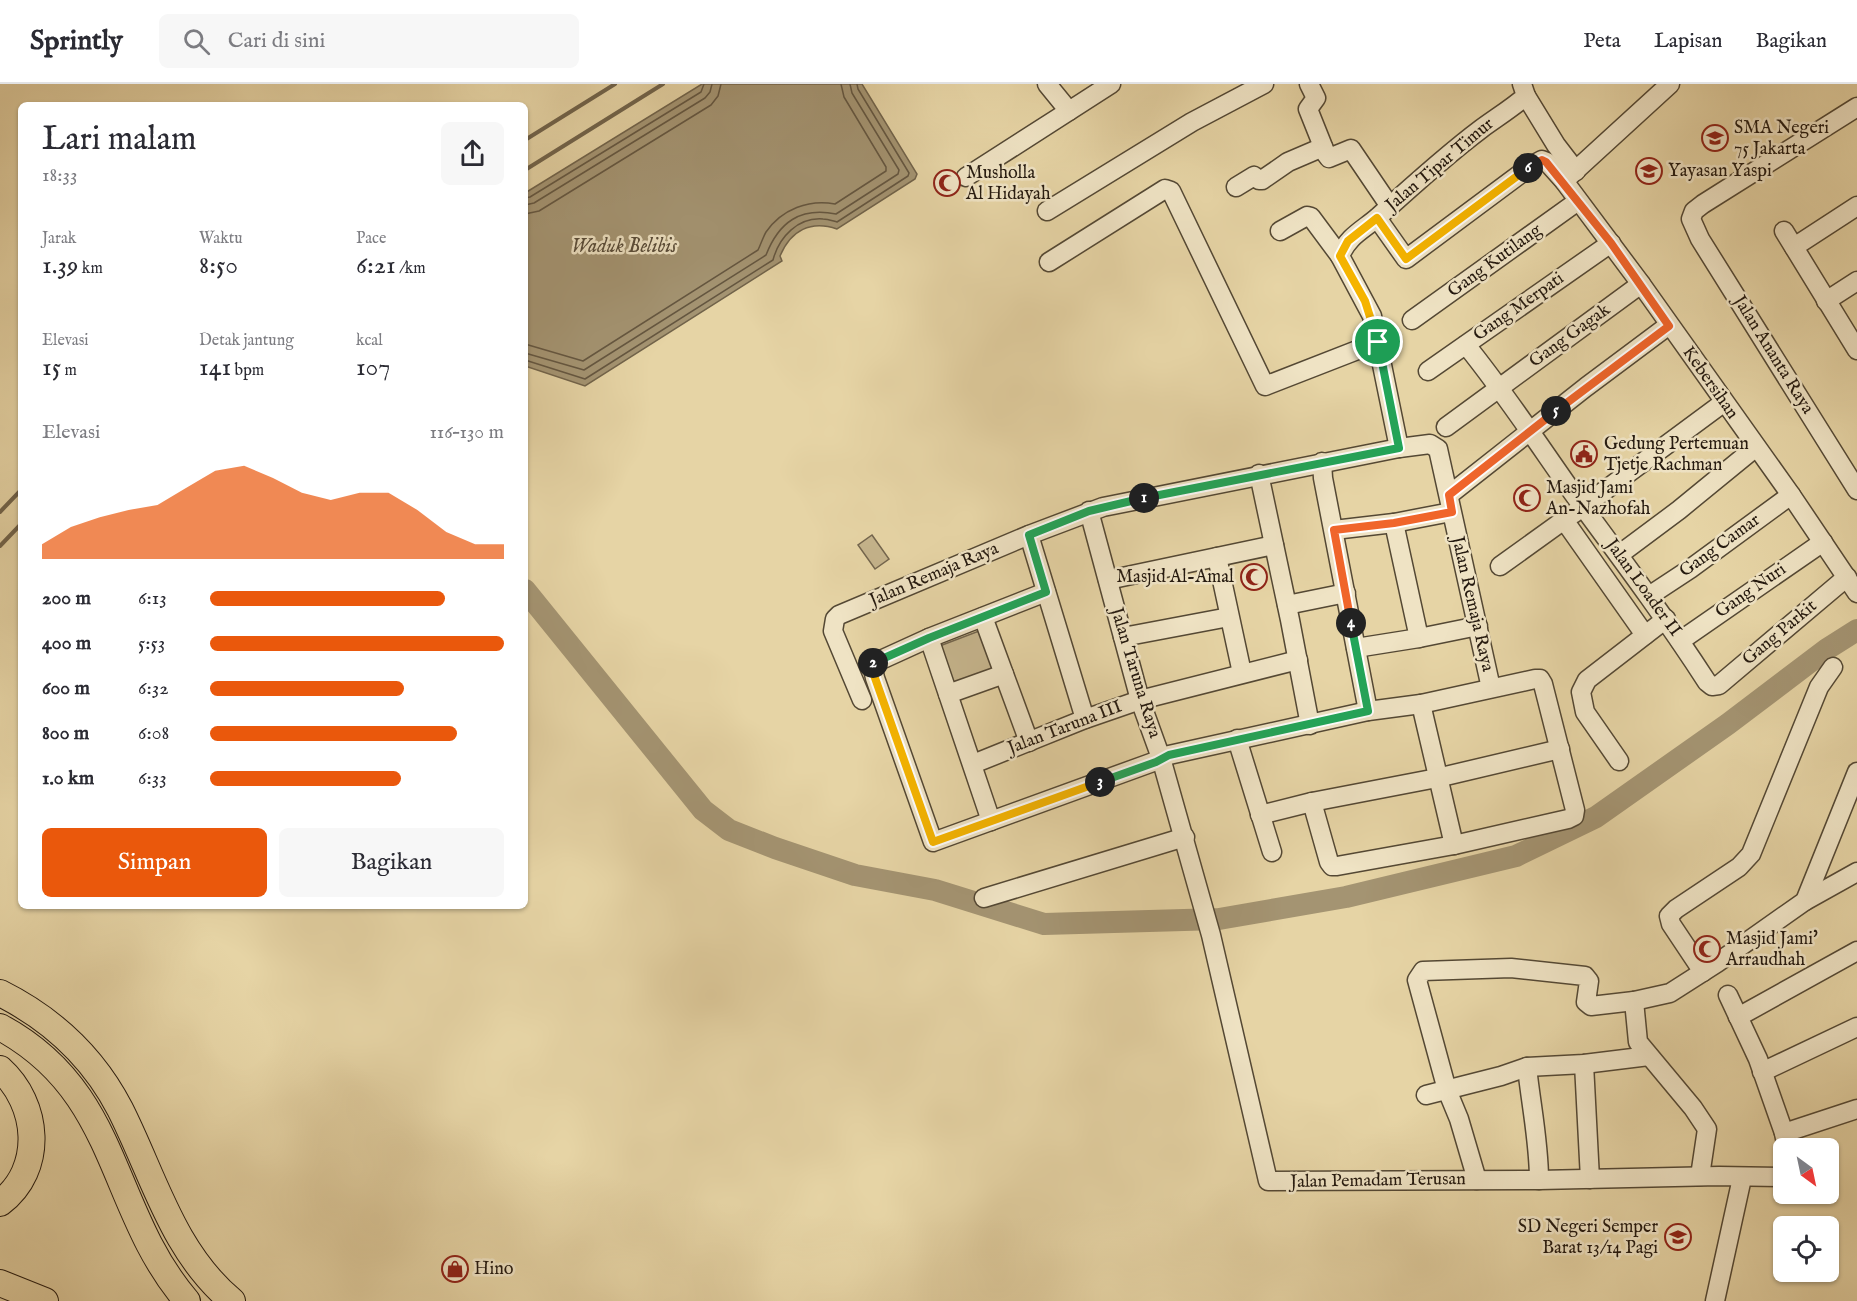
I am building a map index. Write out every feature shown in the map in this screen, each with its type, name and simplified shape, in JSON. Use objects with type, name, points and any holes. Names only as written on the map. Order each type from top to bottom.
[{"type":"highway","points":[[0,993],[39,1015],[61,1032],[94,1067],[120,1109],[178,1237],[204,1274],[232,1301]]},
{"type":"highway","points":[[0,1027],[40,1054],[76,1092],[107,1145],[151,1249],[168,1277],[187,1301]]},
{"type":"highway","points":[[0,1069],[12,1082],[27,1107],[32,1137],[28,1164],[22,1177],[0,1203]]},
{"type":"highway","points":[[0,1283],[45,1301]]},
{"type":"street","points":[[1047,84],[1069,111]]},
{"type":"street","points":[[966,177],[1112,84]]},
{"type":"street","points":[[1309,84],[1316,98],[1310,105],[1309,114],[1329,158],[1352,149],[1383,211]]},
{"type":"street","points":[[1524,90],[1556,145],[1570,176],[1670,84]]},
{"type":"street","points":[[1047,211],[1172,134],[1256,86]]},
{"type":"street","name":"Jalan Tipar Timur","points":[[1340,256],[1348,241],[1524,90]]},
{"type":"street","name":"Jalan Ananta Raya","points":[[1857,107],[1703,204],[1695,211],[1691,219],[1700,239],[1857,490]]},
{"type":"street","points":[[1236,187],[1254,176],[1262,180],[1288,162],[1323,147]]},
{"type":"street","name":"Kebersihan","points":[[1383,211],[1406,259],[1542,160],[1570,176],[1578,201],[1641,284],[1723,403],[1791,495],[1857,593]]},
{"type":"street","points":[[1049,262],[1168,189],[1171,191],[1265,386],[1378,342]]},
{"type":"street","name":"Gang Kutilang","points":[[1412,320],[1578,201]]},
{"type":"street","points":[[1794,247],[1857,206]]},
{"type":"street","points":[[1280,231],[1307,216],[1311,217],[1340,256],[1365,301],[1378,342],[1399,448]]},
{"type":"street","points":[[1784,231],[1857,350]]},
{"type":"street","name":"Gang Merpati","points":[[1428,371],[1611,243]]},
{"type":"street","points":[[1826,301],[1857,281]]},
{"type":"street","name":"Gang Gagak","points":[[1446,428],[1641,284]]},
{"type":"street","points":[[1334,530],[1394,523],[1450,503],[1586,387],[1669,326]]},
{"type":"street","name":"Jalan Loader II","points":[[1466,345],[1532,431],[1712,686]]},
{"type":"street","points":[[1500,566],[1723,403]]},
{"type":"street","name":"Jalan Remaja Raya","points":[[862,700],[834,631],[835,620],[839,615],[1089,511],[1322,462],[1399,448],[1435,446],[1438,449],[1491,688]]},
{"type":"street","points":[[1620,554],[1679,510],[1756,447]]},
{"type":"street","points":[[1322,462],[1368,711]]},
{"type":"street","points":[[1259,474],[1310,725]]},
{"type":"street","name":"Gang Camar","points":[[1649,596],[1791,495]]},
{"type":"street","name":"Jalan Taruna Raya","points":[[1089,511],[1140,700],[1161,758],[1185,837],[1211,934]]},
{"type":"street","points":[[1564,520],[1645,635]]},
{"type":"street","points":[[1394,523],[1419,638]]},
{"type":"street","points":[[1029,535],[1085,719]]},
{"type":"street","name":"Gang Nuri","points":[[1680,641],[1822,542]]},
{"type":"street","points":[[1108,580],[1274,545]]},
{"type":"street","points":[[1217,557],[1242,673]]},
{"type":"street","name":"Gang Parkit","points":[[1712,686],[1719,685],[1847,577]]},
{"type":"street","points":[[1046,592],[929,638],[872,664],[933,842],[1161,758],[1368,711],[1421,704],[1535,678],[1540,679],[1575,810],[1574,816],[1454,844],[1332,866],[1312,802]]},
{"type":"street","points":[[1287,605],[1346,594]]},
{"type":"street","points":[[983,617],[1029,742]]},
{"type":"street","points":[[1123,637],[1230,617]]},
{"type":"street","points":[[1619,760],[1585,712],[1581,692],[1587,680],[1666,619]]},
{"type":"street","points":[[1356,648],[1478,626]]},
{"type":"street","points":[[929,638],[991,821]]},
{"type":"street","name":"Jalan Taruna III","points":[[973,764],[1085,719],[1140,700],[1298,660]]},
{"type":"street","points":[[1703,972],[1671,924],[1669,916],[1739,867],[1751,854],[1819,687],[1833,667]]},
{"type":"street","points":[[948,694],[1004,674]]},
{"type":"street","points":[[1421,704],[1454,844]]},
{"type":"street","points":[[1237,740],[1272,852]]},
{"type":"street","points":[[1260,814],[1437,778],[1560,749]]},
{"type":"street","points":[[1805,901],[1857,772]]},
{"type":"street","points":[[984,898],[1185,837]]},
{"type":"street","points":[[1477,1180],[1459,1119],[1447,1090],[1417,980],[1423,971],[1511,968],[1576,975],[1588,978],[1586,1002],[1588,1005],[1634,1001],[1670,993],[1805,901],[1857,872]]},
{"type":"street","name":"Jalan Pemadam Terusan","points":[[1211,934],[1268,1181],[1539,1180],[1700,1176],[1773,1177]]},
{"type":"street","points":[[1738,1017],[1854,959]]},
{"type":"street","points":[[1728,995],[1762,1072],[1785,1138]]},
{"type":"street","points":[[1634,1001],[1638,1042],[1707,1128],[1700,1176]]},
{"type":"street","points":[[1762,1072],[1857,1027]]},
{"type":"street","points":[[1426,1095],[1527,1067],[1584,1064],[1649,1056]]},
{"type":"street","points":[[1584,1064],[1590,1179]]},
{"type":"street","points":[[1527,1067],[1539,1180]]},
{"type":"street","points":[[1793,1138],[1857,1109]]},
{"type":"street","points":[[1715,1301],[1742,1178]]},
{"type":"shaded area","points":[[872,535],[889,559],[875,569],[858,545]]},
{"type":"shaded area","points":[[979,631],[995,673],[953,689],[937,647]]},
{"type":"water","name":"Waduk Belibis","points":[[702,84],[862,84],[917,174],[915,179],[837,229],[819,226],[803,229],[785,247],[780,256],[782,261],[585,386],[528,367],[528,191]]},
{"type":"waterway","points":[[528,138],[615,84]]},
{"type":"waterway","points":[[528,168],[663,84]]},
{"type":"waterway","points":[[0,512],[18,493]]},
{"type":"waterway","points":[[0,546],[18,527]]},
{"type":"waterway","points":[[528,594],[703,810],[729,830],[855,875],[935,890],[1044,924],[1219,919],[1346,897],[1516,856],[1596,817],[1728,724],[1827,649],[1857,630]]},
{"type":"place","name":"SMA Negeri 75 Jakarta","points":[[1715,138]]},
{"type":"place","name":"Yayasan Yaspi","points":[[1649,171]]},
{"type":"place","name":"Musholla Al Hidayah","points":[[947,183]]},
{"type":"place","name":"Gedung Pertemuan Tjetje Rachman","points":[[1584,454]]},
{"type":"place","name":"Masjid Jami An-Nazhofah","points":[[1527,498]]},
{"type":"place","name":"Masjid Al-Amal","points":[[1254,577]]},
{"type":"place","name":"Masjid Jami' Arraudhah","points":[[1707,949]]},
{"type":"place","name":"SD Negeri Semper Barat 13/14 Pagi","points":[[1678,1237]]},
{"type":"place","name":"Hino","points":[[455,1269]]},
{"type":"route","points":[[1542,160],[1564,181],[1641,284],[1669,326],[1586,387],[1449,495],[1452,512],[1394,523],[1334,530],[1368,711],[1169,755],[1156,762],[933,842],[872,664],[929,638],[1046,592],[1029,535],[1103,507],[1259,474],[1399,448],[1378,342],[1372,316],[1340,256],[1348,241],[1377,218],[1406,259],[1542,160]]}]
